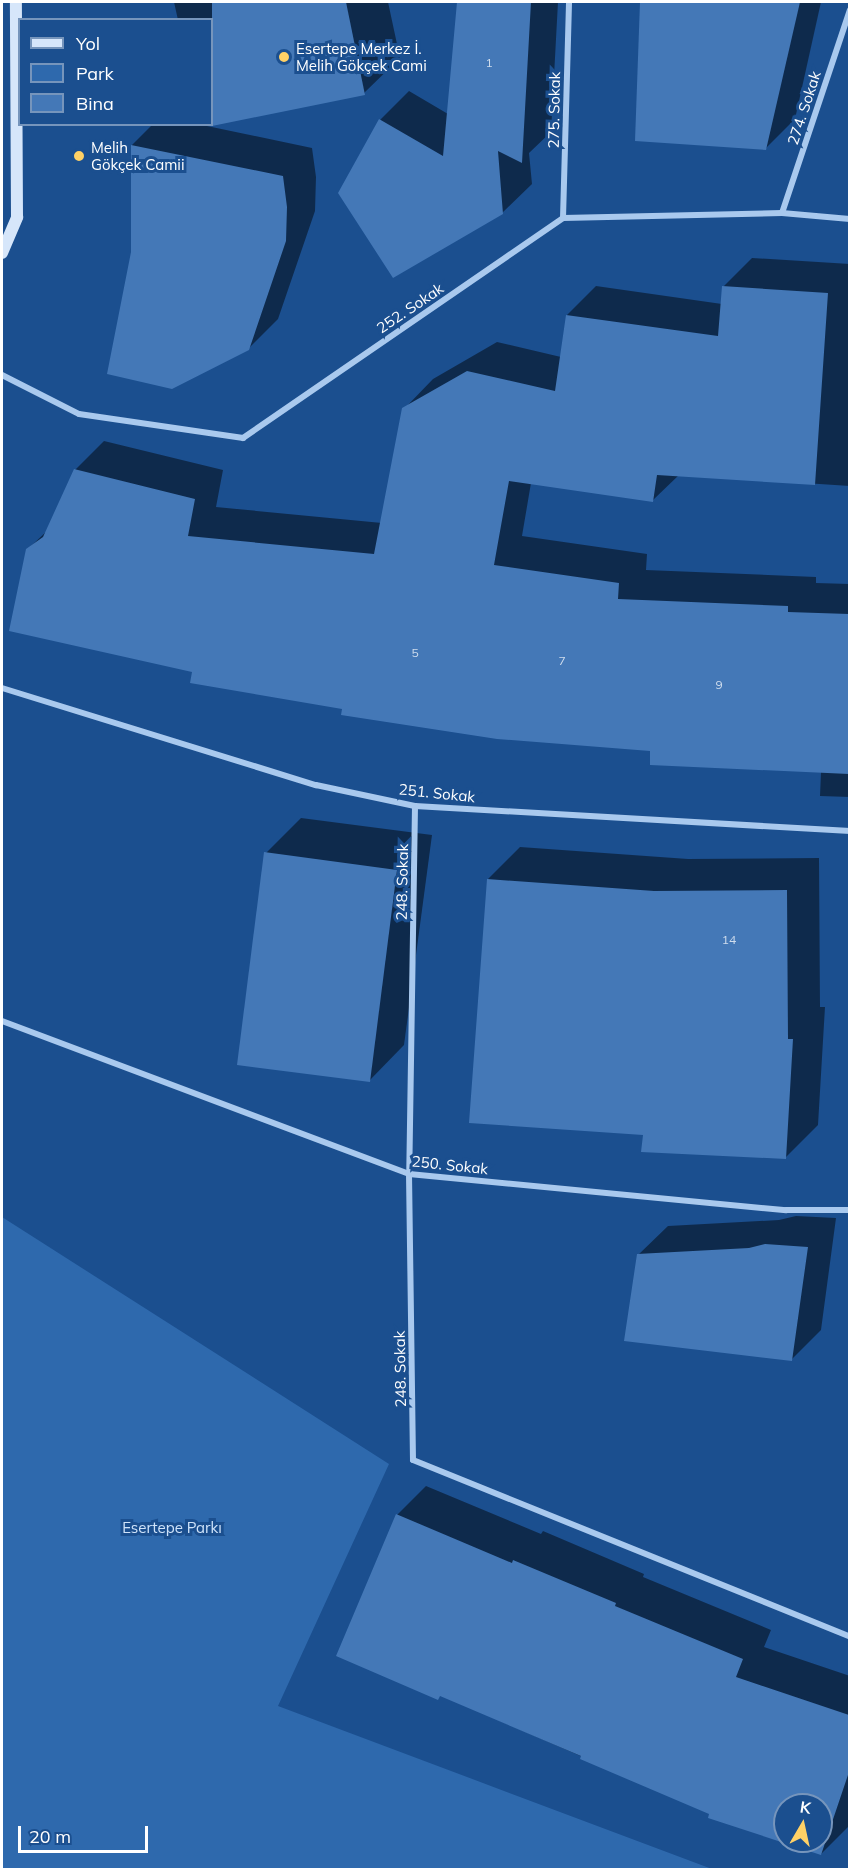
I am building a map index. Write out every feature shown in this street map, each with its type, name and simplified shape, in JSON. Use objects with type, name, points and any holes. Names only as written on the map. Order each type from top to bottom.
[{"type":"main road","points":[[2,253],[18,217],[16,2]]},
{"type":"street","name":"275. Sokak","points":[[563,218],[568,2]]},
{"type":"street","name":"274. Sokak","points":[[782,213],[849,10]]},
{"type":"street","points":[[563,218],[782,213],[849,219]]},
{"type":"street","name":"252. Sokak","points":[[2,375],[79,414],[243,438],[563,218]]},
{"type":"street","name":"251. Sokak","points":[[2,688],[316,784],[415,806],[849,831]]},
{"type":"street","name":"248. Sokak","points":[[415,806],[409,1174],[413,1460],[849,1637]]},
{"type":"street","name":"250. Sokak","points":[[2,1021],[409,1174],[786,1210],[849,1210]]},
{"type":"green space","name":"Esertepe Parkı","points":[[2,1217],[389,1464],[278,1706],[712,1869],[2,1869]]},
{"type":"building","name":"Esertepe Merkez İ. Melih Gökçek Cami","points":[[212,2],[346,2],[365,95],[213,126]]},
{"type":"building","points":[[457,2],[531,2],[522,163],[498,151],[503,214],[393,278],[338,193],[379,119],[443,156]]},
{"type":"building","points":[[640,2],[800,2],[766,150],[635,141]]},
{"type":"building","points":[[131,145],[283,176],[287,207],[286,241],[249,350],[172,389],[107,374],[131,252]]},
{"type":"building","points":[[722,286],[828,293],[815,485],[657,475],[653,502],[509,481],[494,565],[619,583],[618,599],[788,606],[788,612],[849,614],[849,774],[650,765],[650,751],[497,739],[341,715],[342,709],[190,683],[192,672],[9,631],[26,549],[43,537],[74,469],[195,499],[188,536],[374,554],[402,408],[467,371],[555,391],[566,315],[718,336]]},
{"type":"building","points":[[264,852],[397,870],[370,1082],[237,1065]]},
{"type":"building","points":[[487,879],[654,891],[787,890],[788,1039],[793,1039],[786,1159],[641,1152],[643,1135],[469,1123]]},
{"type":"building","points":[[765,1244],[808,1247],[792,1361],[624,1341],[637,1254],[749,1248]]},
{"type":"building","points":[[396,1514],[512,1563],[513,1560],[616,1603],[615,1606],[743,1659],[736,1677],[849,1715],[849,1772],[833,1819],[833,1793],[773,1793],[773,1839],[708,1818],[709,1814],[580,1759],[581,1756],[440,1696],[438,1700],[336,1656]]},
{"type":"place","name":"Esertepe Merkez İ. Melih Gökçek Cami","points":[[284,57]]},
{"type":"place","name":"Melih Gökçek Camii","points":[[79,156]]}]
